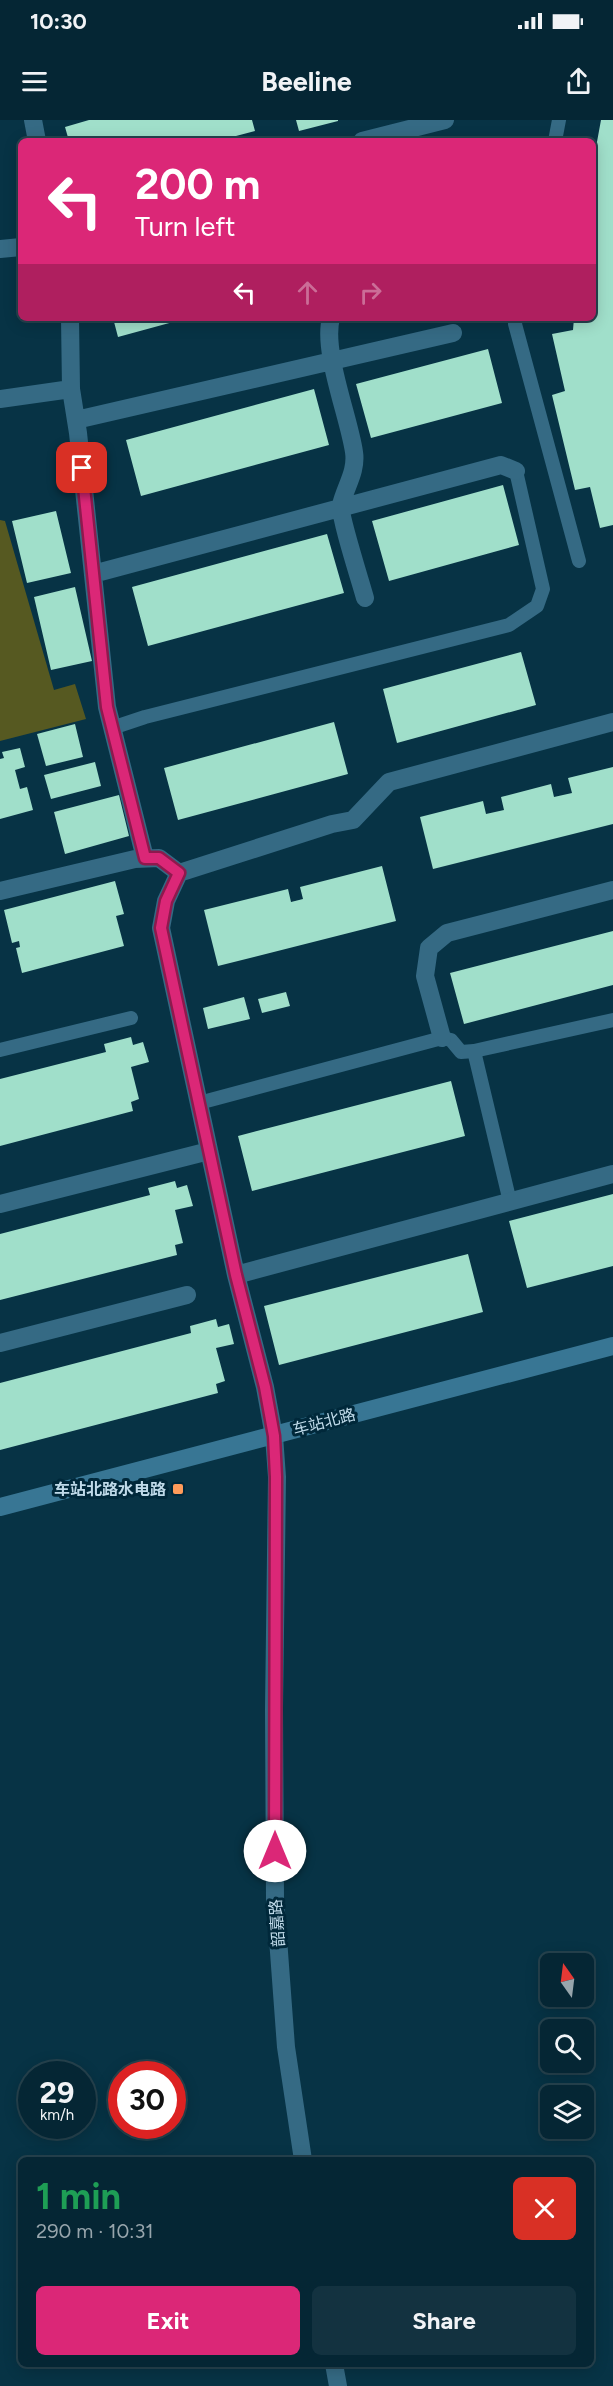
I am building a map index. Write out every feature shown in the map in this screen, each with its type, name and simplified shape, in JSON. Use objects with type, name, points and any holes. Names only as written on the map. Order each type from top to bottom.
[{"type":"street","points":[[33,120],[36,138]]},
{"type":"street","points":[[374,138],[445,120]]},
{"type":"street","points":[[0,249],[18,247]]},
{"type":"street","points":[[70,321],[71,389],[107,707],[145,858]]},
{"type":"street","points":[[330,321],[332,361],[355,454],[352,476],[341,507],[365,598]]},
{"type":"street","points":[[76,420],[453,333]]},
{"type":"street","points":[[0,399],[71,389]]},
{"type":"street","points":[[93,574],[501,465],[516,471]]},
{"type":"street","points":[[0,891],[135,859],[159,858],[179,873],[332,824],[353,820],[389,782],[613,722]]},
{"type":"street","name":"韶嘉路","points":[[179,873],[166,901],[161,928],[236,1275],[265,1387],[274,1436],[276,1477],[275,1898],[286,2047],[303,2157]]},
{"type":"street","points":[[442,1038],[425,976],[429,948],[447,933],[613,890]]},
{"type":"street","points":[[0,1204],[209,1151]]},
{"type":"street","points":[[236,1275],[613,1174]]},
{"type":"street","points":[[0,1343],[187,1295]]},
{"type":"street","name":"车站北路","points":[[0,1507],[613,1346]]},
{"type":"street","points":[[335,2367],[338,2386]]},
{"type":"lane","points":[[556,138],[559,120]]},
{"type":"lane","points":[[516,321],[527,374],[579,561]]},
{"type":"lane","points":[[112,728],[145,717],[509,625],[537,606],[543,589],[516,471]]},
{"type":"lane","points":[[0,1050],[131,1017]]},
{"type":"lane","points":[[199,1103],[442,1038],[451,1040],[461,1052],[474,1051],[613,1020]]},
{"type":"lane","points":[[474,1051],[510,1202]]},
{"type":"green space","points":[[0,520],[5,521],[54,690],[75,684],[86,719],[0,741]]},
{"type":"building","points":[[89,120],[252,120],[255,131],[228,138],[68,138],[65,127]]},
{"type":"building","points":[[296,120],[338,120],[338,121],[299,131]]},
{"type":"building","points":[[601,120],[613,120],[613,525],[600,528],[590,487],[575,490],[552,395],[565,391],[552,334],[573,330],[574,321],[596,321],[596,147]]},
{"type":"building","points":[[114,321],[177,321],[118,337]]},
{"type":"building","points":[[488,349],[502,403],[371,438],[356,384]]},
{"type":"building","points":[[314,389],[329,445],[141,496],[126,440]]},
{"type":"building","points":[[503,485],[519,545],[389,581],[372,521]]},
{"type":"building","points":[[56,511],[71,573],[27,583],[12,521]]},
{"type":"building","points":[[327,534],[344,593],[148,646],[132,587]]},
{"type":"building","points":[[75,587],[92,661],[51,670],[34,597]]},
{"type":"building","points":[[521,652],[536,705],[397,743],[383,689]]},
{"type":"building","points":[[334,722],[348,774],[178,820],[164,768]]},
{"type":"building","points":[[75,724],[83,757],[46,766],[37,734]]},
{"type":"building","points":[[20,748],[25,767],[15,770],[20,789],[27,787],[33,810],[0,819],[0,759],[4,758],[2,752]]},
{"type":"building","points":[[95,762],[101,786],[51,799],[44,775]]},
{"type":"building","points":[[613,767],[613,824],[433,869],[420,817],[483,801],[486,814],[504,810],[501,797],[551,784],[554,797],[572,793],[568,778]]},
{"type":"building","points":[[119,795],[129,836],[65,854],[54,812]]},
{"type":"building","points":[[382,866],[396,921],[218,966],[204,910],[288,889],[291,902],[303,899],[300,887]]},
{"type":"building","points":[[115,881],[124,914],[116,916],[124,946],[22,973],[16,948],[20,947],[19,941],[12,943],[4,910]]},
{"type":"building","points":[[613,931],[613,985],[464,1024],[450,973]]},
{"type":"building","points":[[286,992],[290,1006],[262,1013],[258,999]]},
{"type":"building","points":[[244,997],[250,1019],[208,1029],[203,1008]]},
{"type":"building","points":[[131,1037],[133,1045],[143,1042],[149,1062],[131,1067],[139,1099],[131,1102],[133,1111],[0,1146],[0,1079],[106,1052],[104,1044]]},
{"type":"building","points":[[451,1081],[465,1136],[252,1191],[238,1136]]},
{"type":"building","points":[[175,1181],[177,1188],[187,1185],[193,1206],[175,1210],[183,1243],[175,1245],[177,1255],[0,1300],[0,1234],[150,1195],[148,1188]]},
{"type":"building","points":[[613,1194],[613,1266],[527,1288],[509,1221]]},
{"type":"building","points":[[468,1254],[483,1312],[279,1365],[264,1306]]},
{"type":"building","points":[[216,1319],[218,1327],[229,1324],[234,1344],[216,1348],[225,1381],[216,1384],[218,1393],[0,1450],[0,1383],[191,1333],[190,1326]]},
{"type":"place","name":"车站北路水电路","points":[[178,1489]]},
{"type":"route","points":[[82,468],[107,707],[145,858],[159,858],[179,873],[166,901],[161,928],[236,1275],[265,1387],[274,1436],[276,1477],[275,1851]]}]
